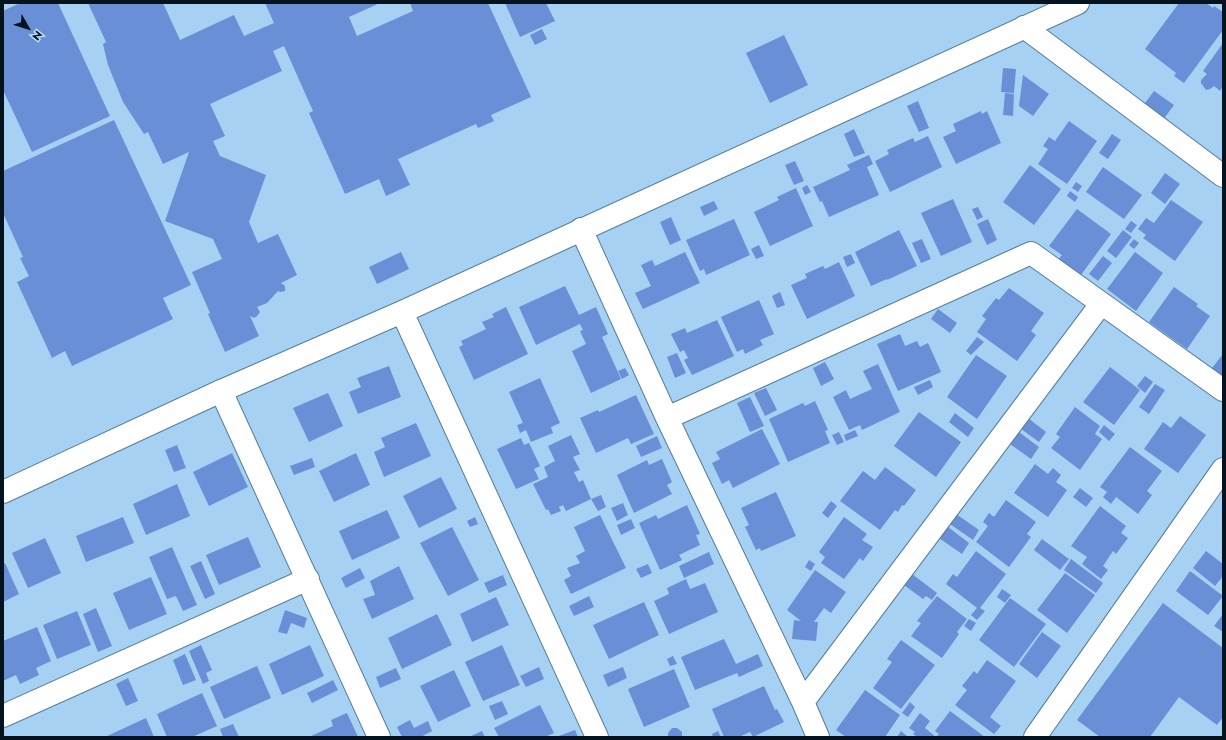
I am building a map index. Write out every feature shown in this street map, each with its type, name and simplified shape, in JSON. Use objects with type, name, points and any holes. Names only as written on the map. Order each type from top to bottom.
[{"type":"street","points":[[3,492],[221,391],[402,312],[1078,3]]},
{"type":"street","points":[[1024,27],[1223,176]]},
{"type":"street","points":[[581,229],[668,418],[803,702],[818,737]]},
{"type":"street","points":[[668,418],[1031,253],[1223,390]]},
{"type":"street","points":[[803,702],[1101,304]]},
{"type":"street","points":[[402,312],[596,737]]},
{"type":"street","points":[[221,391],[379,737]]},
{"type":"street","points":[[1035,737],[1223,469]]},
{"type":"street","points":[[3,716],[308,579]]},
{"type":"building","points":[[20,3],[58,3],[110,116],[32,152],[3,90],[3,11]]},
{"type":"building","points":[[88,3],[163,3],[180,40],[234,15],[244,36],[274,23],[265,3],[380,3],[349,17],[357,36],[413,11],[410,3],[488,3],[531,97],[491,115],[494,121],[478,128],[476,124],[398,159],[410,185],[386,196],[379,179],[345,194],[309,113],[313,111],[284,46],[273,51],[282,71],[210,104],[225,136],[213,141],[220,156],[266,175],[249,222],[258,243],[278,234],[297,275],[281,283],[285,286],[285,291],[278,291],[267,303],[257,307],[260,312],[257,316],[254,318],[250,316],[259,336],[225,352],[208,314],[210,313],[192,272],[222,259],[213,239],[165,221],[189,152],[163,164],[148,132],[144,134],[123,102],[108,65],[103,44],[106,42]]},
{"type":"building","points":[[505,3],[546,3],[555,21],[520,37]]},
{"type":"building","points":[[1179,3],[1206,3],[1223,12],[1223,30],[1184,83],[1174,76],[1176,73],[1145,49]]},
{"type":"building","points":[[542,29],[547,39],[535,45],[530,35]]},
{"type":"building","points":[[784,35],[808,85],[770,103],[746,53]]},
{"type":"building","points":[[1223,43],[1223,86],[1220,91],[1214,86],[1206,90],[1201,83],[1201,80],[1207,74],[1203,71]]},
{"type":"building","points":[[1003,68],[1016,69],[1014,93],[1001,92]]},
{"type":"building","points":[[1023,75],[1049,94],[1033,116],[1019,106]]},
{"type":"building","points":[[1154,91],[1174,105],[1160,124],[1140,110]]},
{"type":"building","points":[[1005,93],[1014,94],[1013,116],[1003,115]]},
{"type":"building","points":[[918,101],[929,128],[919,132],[907,106]]},
{"type":"building","points":[[981,111],[982,114],[987,111],[1001,143],[956,164],[943,137],[956,131],[953,124]]},
{"type":"building","points":[[114,120],[191,285],[163,298],[173,319],[72,366],[65,351],[52,358],[17,282],[29,276],[20,258],[23,257],[3,213],[3,171]]},
{"type":"building","points":[[1069,121],[1097,141],[1067,184],[1038,164],[1048,149],[1043,146],[1049,137],[1055,141]]},
{"type":"building","points":[[854,129],[865,153],[854,157],[844,134]]},
{"type":"building","points":[[1112,134],[1121,140],[1108,159],[1099,153]]},
{"type":"building","points":[[928,136],[942,167],[890,192],[875,161],[889,154],[887,150],[913,138],[915,142]]},
{"type":"building","points":[[869,155],[873,164],[867,167],[879,195],[829,217],[822,201],[820,202],[813,187],[850,170],[847,165]]},
{"type":"building","points":[[795,161],[804,181],[794,185],[785,165]]},
{"type":"building","points":[[1030,165],[1061,189],[1034,225],[1003,202]]},
{"type":"building","points":[[1103,167],[1142,195],[1124,219],[1086,192]]},
{"type":"building","points":[[1165,173],[1180,184],[1165,204],[1151,193]]},
{"type":"building","points":[[1076,182],[1082,186],[1078,192],[1072,188]]},
{"type":"building","points":[[807,185],[811,192],[805,195],[802,188]]},
{"type":"building","points":[[796,188],[813,226],[770,246],[754,212],[779,200],[777,197]]},
{"type":"building","points":[[1070,191],[1078,197],[1075,202],[1067,196]]},
{"type":"building","points":[[953,199],[972,242],[941,256],[921,213]]},
{"type":"building","points":[[1171,200],[1203,222],[1175,261],[1143,238],[1146,235],[1138,229],[1146,218],[1154,223]]},
{"type":"building","points":[[714,201],[718,209],[704,216],[700,207]]},
{"type":"building","points":[[978,207],[983,217],[977,220],[972,209]]},
{"type":"building","points":[[1077,209],[1111,234],[1078,279],[1055,263],[1062,255],[1049,246]]},
{"type":"building","points":[[671,217],[681,240],[670,245],[660,222]]},
{"type":"building","points":[[734,219],[750,255],[706,275],[704,269],[700,271],[686,240]]},
{"type":"building","points":[[988,219],[997,240],[987,245],[977,224]]},
{"type":"building","points":[[1131,221],[1137,225],[1131,233],[1125,229]]},
{"type":"building","points":[[899,230],[917,266],[871,286],[855,252]]},
{"type":"building","points":[[1123,230],[1132,237],[1116,258],[1107,251]]},
{"type":"building","points":[[922,239],[931,259],[921,263],[912,243]]},
{"type":"building","points":[[1134,239],[1139,243],[1134,249],[1129,245]]},
{"type":"building","points":[[759,245],[764,256],[756,259],[751,249]]},
{"type":"building","points":[[401,252],[409,269],[377,284],[369,267]]},
{"type":"building","points":[[685,252],[700,283],[643,309],[635,293],[651,286],[641,265],[652,260],[655,266]]},
{"type":"building","points":[[1135,252],[1163,273],[1136,311],[1107,289]]},
{"type":"building","points":[[851,254],[855,263],[847,267],[843,257]]},
{"type":"building","points":[[1103,256],[1112,263],[1098,281],[1089,274]]},
{"type":"building","points":[[839,262],[855,296],[807,319],[791,285],[807,278],[805,274],[823,266],[825,269]]},
{"type":"building","points":[[565,286],[579,315],[596,307],[608,334],[602,337],[621,379],[591,393],[572,351],[586,344],[580,331],[583,330],[580,324],[536,345],[519,307]]},
{"type":"building","points":[[1174,287],[1198,304],[1196,306],[1210,316],[1187,349],[1149,322]]},
{"type":"building","points":[[1009,288],[1044,313],[1031,331],[1036,335],[1017,361],[977,332],[986,319],[982,316],[996,298],[999,300]]},
{"type":"building","points":[[780,292],[785,305],[777,308],[772,296]]},
{"type":"building","points":[[759,300],[774,334],[760,340],[763,345],[745,354],[743,349],[737,352],[721,317]]},
{"type":"building","points":[[506,307],[528,354],[474,380],[459,347],[463,345],[461,341],[486,329],[482,322],[494,317],[492,314]]},
{"type":"building","points":[[938,309],[957,323],[950,333],[931,319]]},
{"type":"building","points":[[717,320],[734,356],[692,375],[684,360],[688,358],[684,350],[680,352],[671,334],[685,328],[687,333]]},
{"type":"building","points":[[900,334],[905,346],[917,341],[920,347],[928,343],[941,372],[898,391],[877,344]]},
{"type":"building","points":[[977,337],[984,342],[971,355],[966,351]]},
{"type":"building","points":[[677,353],[686,373],[675,378],[667,357]]},
{"type":"building","points":[[1223,354],[1223,376],[1212,368]]},
{"type":"building","points":[[976,355],[1007,376],[977,419],[947,397]]},
{"type":"building","points":[[825,362],[834,379],[821,386],[813,368]]},
{"type":"building","points":[[878,364],[900,412],[862,430],[860,425],[849,430],[833,397],[846,390],[850,399],[872,389],[863,371]]},
{"type":"building","points":[[389,366],[401,397],[358,414],[349,392],[361,387],[357,378]]},
{"type":"building","points":[[1110,367],[1140,390],[1114,425],[1083,402]]},
{"type":"building","points":[[625,368],[629,375],[622,379],[618,371]]},
{"type":"building","points":[[1145,376],[1153,382],[1145,393],[1137,386]]},
{"type":"building","points":[[540,378],[560,423],[551,427],[553,433],[531,442],[526,430],[520,433],[517,425],[523,423],[509,392]]},
{"type":"building","points":[[930,380],[933,387],[918,395],[914,387]]},
{"type":"building","points":[[1155,384],[1165,390],[1149,414],[1139,407]]},
{"type":"building","points":[[766,388],[777,410],[765,416],[754,393]]},
{"type":"building","points":[[328,393],[343,426],[309,442],[293,408]]},
{"type":"building","points":[[636,395],[654,434],[631,444],[628,438],[596,453],[580,418],[598,410],[599,412]]},
{"type":"building","points":[[750,397],[764,426],[750,432],[737,403]]},
{"type":"building","points":[[815,401],[828,430],[825,431],[830,443],[788,462],[769,419],[803,403],[805,406]]},
{"type":"building","points":[[1075,407],[1100,426],[1095,434],[1102,439],[1080,470],[1051,448],[1060,437],[1056,434]]},
{"type":"building","points":[[919,412],[961,442],[936,477],[894,446]]},
{"type":"building","points":[[955,413],[974,428],[968,437],[949,422]]},
{"type":"building","points":[[1180,416],[1206,435],[1178,473],[1144,449],[1163,422],[1171,428]]},
{"type":"building","points":[[1028,418],[1046,432],[1039,442],[1021,429]]},
{"type":"building","points":[[416,423],[431,456],[384,477],[374,452],[385,447],[381,438]]},
{"type":"building","points":[[1104,425],[1115,434],[1109,441],[1099,432]]},
{"type":"building","points":[[762,429],[780,464],[733,488],[729,480],[722,484],[712,463],[720,459],[716,452]]},
{"type":"building","points":[[855,430],[858,436],[846,441],[844,435]]},
{"type":"building","points":[[839,432],[844,442],[837,445],[832,435]]},
{"type":"building","points":[[1019,432],[1039,447],[1031,459],[1010,444]]},
{"type":"building","points":[[571,435],[580,454],[573,457],[580,470],[574,472],[579,482],[583,480],[591,499],[566,511],[563,505],[559,507],[561,511],[551,515],[548,509],[546,510],[533,484],[548,477],[544,467],[555,461],[548,446]]},
{"type":"building","points":[[657,436],[662,448],[641,457],[636,446]]},
{"type":"building","points":[[521,438],[524,445],[529,443],[540,466],[534,469],[539,479],[516,489],[497,449]]},
{"type":"building","points":[[177,445],[186,468],[174,472],[165,450]]},
{"type":"building","points":[[1130,447],[1162,471],[1147,491],[1152,495],[1138,514],[1116,497],[1111,504],[1103,497],[1107,492],[1100,487]]},
{"type":"building","points":[[232,453],[248,487],[209,506],[193,472]]},
{"type":"building","points":[[356,453],[370,485],[334,502],[319,471]]},
{"type":"building","points":[[312,458],[315,467],[294,475],[290,466]]},
{"type":"building","points":[[662,459],[672,482],[667,485],[672,494],[634,513],[617,475],[647,460],[649,465]]},
{"type":"building","points":[[1035,464],[1048,474],[1053,468],[1061,475],[1056,482],[1067,490],[1048,517],[1014,493]]},
{"type":"building","points":[[885,467],[916,490],[904,506],[902,505],[898,512],[895,510],[880,530],[840,501],[863,471],[875,480]]},
{"type":"building","points":[[441,477],[457,509],[419,528],[403,496]]},
{"type":"building","points":[[177,484],[190,516],[146,535],[133,504]]},
{"type":"building","points":[[1080,488],[1093,498],[1086,507],[1073,497]]},
{"type":"building","points":[[776,492],[796,536],[761,551],[760,548],[756,550],[745,527],[749,525],[741,508]]},
{"type":"building","points":[[601,495],[606,507],[598,511],[591,499]]},
{"type":"building","points":[[1006,500],[1036,522],[1027,534],[1031,537],[1009,567],[976,542],[988,526],[983,522],[989,513],[994,517]]},
{"type":"building","points":[[831,501],[837,506],[828,518],[822,513]]},
{"type":"building","points":[[623,503],[628,515],[617,521],[611,508]]},
{"type":"building","points":[[687,505],[700,534],[696,535],[700,545],[679,555],[682,560],[660,570],[639,523],[656,515],[658,519]]},
{"type":"building","points":[[1100,506],[1126,526],[1121,533],[1128,538],[1116,554],[1113,551],[1103,566],[1108,570],[1101,579],[1082,564],[1087,557],[1071,546]]},
{"type":"building","points":[[387,510],[400,538],[352,560],[339,531]]},
{"type":"building","points":[[956,514],[979,530],[973,540],[950,524]]},
{"type":"building","points":[[600,515],[626,568],[571,594],[564,580],[571,576],[567,568],[580,563],[576,556],[585,551],[574,527]]},
{"type":"building","points":[[123,517],[134,543],[86,562],[76,536]]},
{"type":"building","points":[[475,517],[478,524],[470,527],[467,521]]},
{"type":"building","points":[[844,517],[867,534],[862,540],[873,547],[863,561],[860,558],[844,579],[821,563],[825,557],[819,552]]},
{"type":"building","points":[[631,519],[635,528],[621,535],[617,525]]},
{"type":"building","points":[[452,527],[479,580],[448,596],[420,543]]},
{"type":"building","points":[[948,527],[969,543],[962,554],[939,538]]},
{"type":"building","points":[[248,537],[261,567],[219,585],[206,555]]},
{"type":"building","points":[[45,538],[61,573],[28,588],[12,553]]},
{"type":"building","points":[[1042,539],[1069,559],[1060,570],[1034,550]]},
{"type":"building","points":[[172,547],[197,605],[183,611],[176,596],[167,599],[149,557]]},
{"type":"building","points":[[976,551],[1006,574],[980,608],[985,611],[977,620],[971,615],[977,608],[946,584],[953,574],[957,577]]},
{"type":"building","points":[[1206,551],[1223,564],[1223,576],[1215,586],[1193,568]]},
{"type":"building","points":[[709,552],[714,564],[684,578],[679,566]]},
{"type":"building","points":[[1071,559],[1103,583],[1096,593],[1064,570]]},
{"type":"building","points":[[809,560],[815,564],[811,571],[805,567]]},
{"type":"building","points":[[201,561],[215,594],[205,599],[190,566]]},
{"type":"building","points":[[5,563],[19,594],[3,602],[3,564]]},
{"type":"building","points":[[648,564],[652,573],[641,578],[636,569]]},
{"type":"building","points":[[399,566],[414,599],[372,619],[363,599],[375,595],[370,581]]},
{"type":"building","points":[[360,568],[365,578],[346,588],[341,578]]},
{"type":"building","points":[[815,570],[846,592],[831,613],[824,608],[814,622],[818,622],[816,641],[792,639],[794,620],[801,621],[787,610]]},
{"type":"building","points":[[1190,571],[1223,596],[1208,615],[1176,591]]},
{"type":"building","points":[[1065,573],[1095,595],[1067,633],[1037,610]]},
{"type":"building","points":[[912,574],[937,593],[932,600],[926,596],[923,599],[904,585]]},
{"type":"building","points":[[503,575],[507,585],[489,593],[484,583]]},
{"type":"building","points":[[151,577],[167,614],[129,630],[113,593]]},
{"type":"building","points":[[686,579],[690,589],[705,583],[718,612],[669,634],[654,601],[669,594],[667,588]]},
{"type":"building","points":[[1002,589],[1011,595],[1005,603],[997,597]]},
{"type":"building","points":[[589,596],[594,607],[574,616],[569,606]]},
{"type":"building","points":[[937,596],[967,619],[957,632],[959,634],[942,658],[911,636],[921,623],[917,621]]},
{"type":"building","points":[[496,597],[509,625],[472,642],[460,614]]},
{"type":"building","points":[[1010,598],[1046,624],[1014,667],[979,640]]},
{"type":"building","points":[[644,602],[659,635],[609,659],[593,625]]},
{"type":"building","points":[[1163,603],[1223,648],[1223,717],[1217,725],[1179,697],[1150,737],[1100,737],[1077,720]]},
{"type":"building","points":[[96,608],[112,646],[98,652],[83,614]]},
{"type":"building","points":[[285,610],[307,618],[304,628],[291,623],[287,634],[278,632]]},
{"type":"building","points":[[77,611],[91,645],[57,659],[43,625]]},
{"type":"building","points":[[437,614],[452,645],[402,669],[388,638]]},
{"type":"building","points":[[1223,614],[1223,632],[1214,626]]},
{"type":"building","points":[[969,619],[976,623],[971,631],[964,626]]},
{"type":"building","points":[[37,627],[51,661],[36,668],[39,675],[20,684],[16,675],[3,681],[3,641]]},
{"type":"building","points":[[1042,632],[1061,646],[1037,678],[1019,664]]},
{"type":"building","points":[[724,639],[736,664],[758,654],[763,666],[739,677],[737,673],[695,690],[681,657]]},
{"type":"building","points":[[901,640],[935,665],[901,709],[873,688],[892,662],[887,659]]},
{"type":"building","points":[[201,645],[212,670],[206,673],[209,681],[203,684],[189,651]]},
{"type":"building","points":[[310,645],[324,676],[282,695],[269,664]]},
{"type":"building","points":[[502,645],[520,685],[483,701],[465,662]]},
{"type":"building","points":[[185,654],[196,680],[183,685],[173,660]]},
{"type":"building","points":[[673,656],[677,664],[670,666],[667,659]]},
{"type":"building","points":[[987,660],[1016,681],[990,717],[1001,726],[994,734],[955,705],[967,690],[962,686],[974,671],[977,674]]},
{"type":"building","points":[[257,666],[271,698],[224,719],[210,687]]},
{"type":"building","points":[[539,667],[544,679],[526,687],[520,676]]},
{"type":"building","points":[[623,667],[627,678],[608,687],[603,675]]},
{"type":"building","points":[[396,668],[401,679],[380,688],[376,677]]},
{"type":"building","points":[[674,669],[690,707],[644,727],[628,689]]},
{"type":"building","points":[[454,670],[471,706],[438,722],[420,686]]},
{"type":"building","points":[[128,678],[138,701],[126,706],[116,684]]},
{"type":"building","points":[[333,680],[338,690],[312,703],[307,693]]},
{"type":"building","points":[[764,686],[775,710],[777,709],[784,722],[753,737],[750,732],[739,737],[724,737],[712,709]]},
{"type":"building","points":[[865,690],[900,715],[885,737],[846,737],[836,730]]},
{"type":"building","points":[[202,693],[217,726],[192,737],[167,737],[157,714]]},
{"type":"building","points":[[502,701],[508,714],[495,720],[489,706]]},
{"type":"building","points":[[910,702],[915,707],[908,717],[902,713]]},
{"type":"building","points":[[540,705],[554,733],[545,737],[499,737],[494,728]]},
{"type":"building","points":[[950,711],[985,737],[936,737],[939,734],[935,731]]},
{"type":"building","points":[[347,713],[358,737],[309,737],[333,726],[331,720]]},
{"type":"building","points":[[920,713],[930,721],[925,728],[936,737],[917,737],[913,734],[915,732],[909,728]]},
{"type":"building","points":[[146,718],[154,737],[105,737]]},
{"type":"building","points":[[410,720],[414,728],[428,721],[432,731],[421,737],[402,737],[397,727]]},
{"type":"building","points":[[233,724],[239,737],[223,737],[220,729]]},
{"type":"building","points":[[672,728],[677,728],[682,732],[682,737],[668,737],[668,733]]},
{"type":"building","points":[[575,730],[578,737],[556,737]]},
{"type":"building","points":[[482,731],[485,737],[469,737]]},
{"type":"building","points":[[718,731],[721,737],[713,737],[712,734]]},
{"type":"building","points":[[901,731],[908,737],[897,737]]}]
